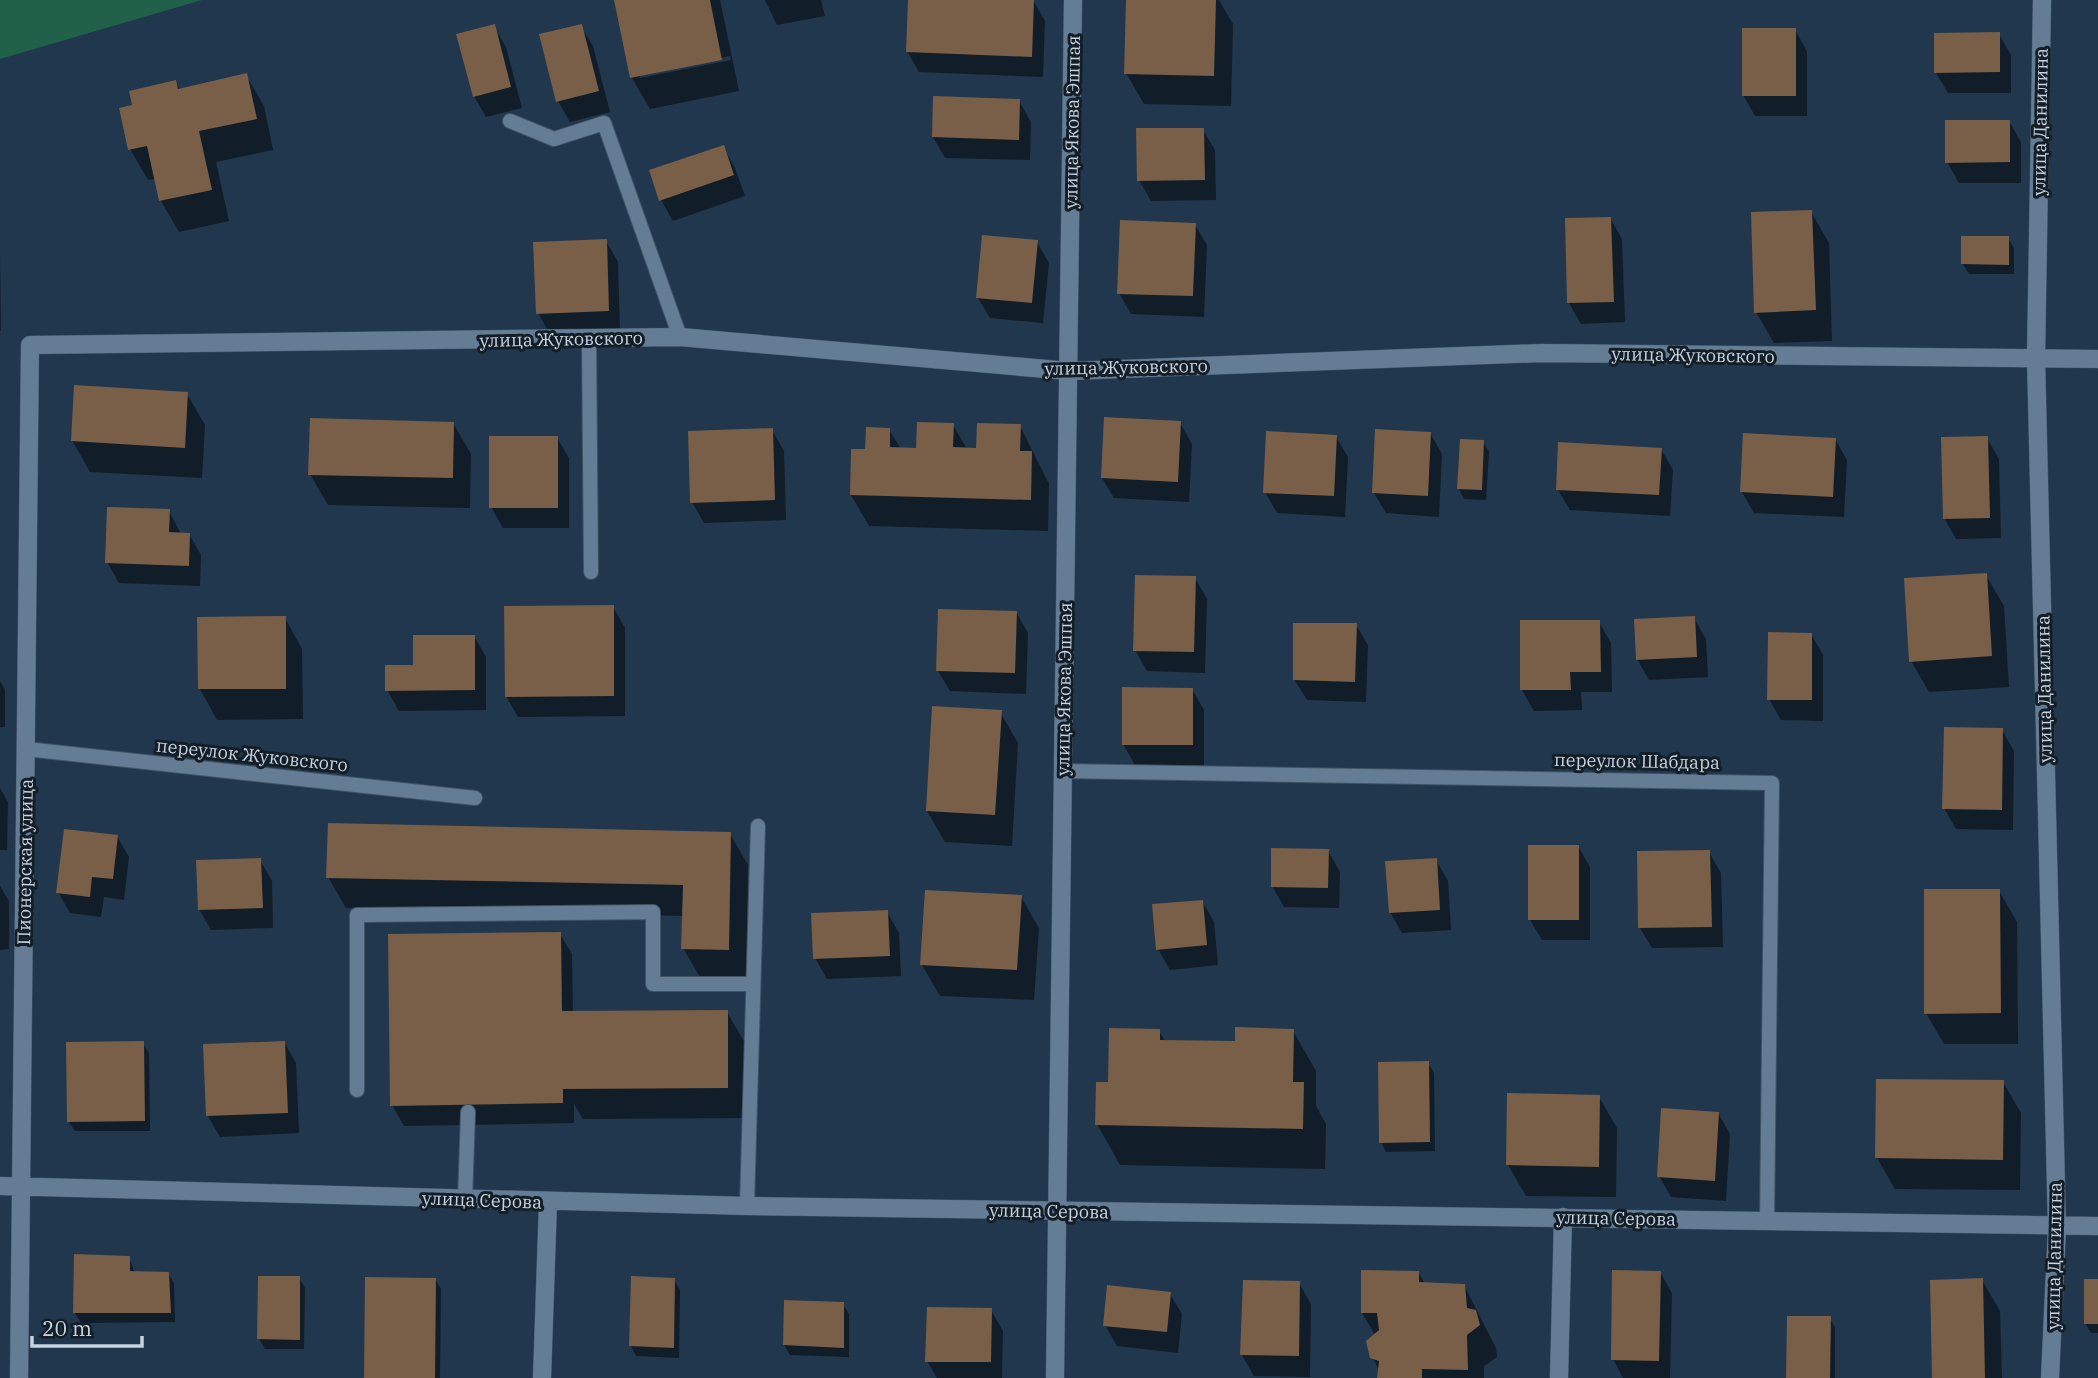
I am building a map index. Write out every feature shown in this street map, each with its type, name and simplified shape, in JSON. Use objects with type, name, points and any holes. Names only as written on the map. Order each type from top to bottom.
[{"type":"street","name":"улица Якова Эшпая","points":[[1055,1378],[1073,0]]},
{"type":"street","name":"улица Данилина","points":[[2042,0],[2036,358],[2057,1228],[2050,1378]]},
{"type":"street","name":"улица Жуковского","points":[[30,345],[680,337],[1069,371],[1542,353],[2098,359]]},
{"type":"street","name":"Пионерская улица","points":[[19,1378],[30,345]]},
{"type":"street","name":"улица Серова","points":[[0,1186],[465,1200],[1057,1212],[1563,1217],[2057,1228],[2098,1226]]},
{"type":"street","points":[[542,1378],[548,1202]]},
{"type":"street","points":[[1559,1378],[1563,1217]]},
{"type":"lane","points":[[510,121],[554,139],[604,123],[680,337]]},
{"type":"lane","points":[[589,339],[591,572]]},
{"type":"lane","name":"переулок Жуковского","points":[[26,750],[475,798]]},
{"type":"lane","name":"переулок Шабдара","points":[[1063,771],[1772,783],[1767,1221]]},
{"type":"lane","points":[[747,1206],[758,827]]},
{"type":"lane","points":[[357,1090],[357,915],[653,912],[653,984],[753,984]]},
{"type":"lane","points":[[465,1200],[468,1112]]},
{"type":"green space","points":[[0,0],[202,0],[0,59]]},
{"type":"building","points":[[614,0],[710,0],[722,60],[630,78]]},
{"type":"building","points":[[908,0],[1034,0],[1032,57],[906,52]]},
{"type":"building","points":[[1126,0],[1216,0],[1214,76],[1124,74]]},
{"type":"building","points":[[495,24],[511,87],[473,97],[456,34]]},
{"type":"building","points":[[582,24],[599,91],[556,102],[539,34]]},
{"type":"building","points":[[1742,28],[1796,28],[1796,96],[1742,96]]},
{"type":"building","points":[[2000,32],[2000,72],[1934,73],[1934,33]]},
{"type":"building","points":[[247,73],[257,119],[199,131],[212,190],[159,201],[147,146],[128,150],[119,108],[132,105],[129,91],[176,80],[178,89]]},
{"type":"building","points":[[933,96],[1020,99],[1019,140],[932,137]]},
{"type":"building","points":[[1945,120],[2010,120],[2010,162],[1945,163]]},
{"type":"building","points":[[1136,128],[1204,128],[1205,180],[1137,181]]},
{"type":"building","points":[[724,145],[734,175],[659,201],[649,170]]},
{"type":"building","points":[[1812,210],[1816,310],[1754,313],[1751,212]]},
{"type":"building","points":[[1611,217],[1614,302],[1567,303],[1565,218]]},
{"type":"building","points":[[1120,220],[1196,223],[1193,296],[1117,294]]},
{"type":"building","points":[[982,235],[1038,240],[1032,303],[976,298]]},
{"type":"building","points":[[1961,236],[2009,236],[2009,265],[1961,264]]},
{"type":"building","points":[[607,239],[609,311],[536,314],[533,242]]},
{"type":"building","points":[[74,385],[188,392],[185,448],[71,441]]},
{"type":"building","points":[[1104,417],[1181,421],[1178,482],[1101,478]]},
{"type":"building","points":[[310,418],[454,422],[453,478],[308,475]]},
{"type":"building","points":[[917,422],[954,423],[953,447],[976,448],[977,423],[1021,424],[1020,451],[1032,451],[1031,500],[850,495],[851,449],[865,449],[866,427],[890,428],[890,447],[916,448]]},
{"type":"building","points":[[773,428],[775,500],[690,503],[688,431]]},
{"type":"building","points":[[1375,429],[1431,432],[1428,496],[1372,493]]},
{"type":"building","points":[[1266,431],[1337,435],[1334,496],[1263,493]]},
{"type":"building","points":[[1743,433],[1836,438],[1833,497],[1740,492]]},
{"type":"building","points":[[489,436],[558,436],[558,508],[489,508]]},
{"type":"building","points":[[1988,436],[1990,518],[1943,519],[1941,437]]},
{"type":"building","points":[[1460,439],[1484,440],[1482,490],[1457,489]]},
{"type":"building","points":[[1558,442],[1662,448],[1659,495],[1556,490]]},
{"type":"building","points":[[107,507],[170,509],[169,532],[190,533],[189,566],[105,563]]},
{"type":"building","points":[[1987,573],[1992,656],[1909,662],[1904,578]]},
{"type":"building","points":[[1135,575],[1196,576],[1194,652],[1133,651]]},
{"type":"building","points":[[614,605],[614,696],[505,697],[504,606]]},
{"type":"building","points":[[938,609],[1017,611],[1015,673],[936,671]]},
{"type":"building","points":[[286,616],[286,689],[198,689],[197,617]]},
{"type":"building","points":[[1695,616],[1697,657],[1636,660],[1634,619]]},
{"type":"building","points":[[1520,620],[1600,620],[1601,672],[1570,672],[1571,690],[1520,690]]},
{"type":"building","points":[[1293,623],[1357,623],[1355,682],[1293,680]]},
{"type":"building","points":[[1768,632],[1812,633],[1812,700],[1767,700]]},
{"type":"building","points":[[413,635],[475,635],[475,690],[385,691],[385,665],[413,665]]},
{"type":"building","points":[[1122,687],[1193,688],[1193,745],[1122,745]]},
{"type":"building","points":[[932,706],[1002,710],[995,815],[926,811]]},
{"type":"building","points":[[1944,727],[2003,728],[2002,810],[1942,809]]},
{"type":"building","points":[[328,823],[731,832],[729,950],[681,949],[683,885],[326,878]]},
{"type":"building","points":[[64,829],[118,835],[113,879],[92,877],[90,897],[56,893]]},
{"type":"building","points":[[1528,845],[1579,845],[1579,920],[1528,920]]},
{"type":"building","points":[[1271,848],[1329,849],[1328,888],[1271,887]]},
{"type":"building","points":[[1710,850],[1712,927],[1638,928],[1637,851]]},
{"type":"building","points":[[261,858],[263,908],[198,910],[196,860]]},
{"type":"building","points":[[1437,858],[1440,910],[1389,913],[1385,861]]},
{"type":"building","points":[[1924,889],[2000,889],[2001,1013],[1924,1014]]},
{"type":"building","points":[[925,890],[1022,895],[1017,970],[920,965]]},
{"type":"building","points":[[1203,900],[1207,945],[1156,950],[1152,904]]},
{"type":"building","points":[[888,910],[890,956],[813,959],[811,913]]},
{"type":"building","points":[[561,932],[562,1011],[728,1010],[728,1088],[563,1089],[563,1103],[390,1106],[388,934]]},
{"type":"building","points":[[1235,1027],[1294,1029],[1293,1082],[1304,1082],[1303,1129],[1095,1125],[1096,1082],[1108,1082],[1109,1028],[1160,1029],[1160,1040],[1235,1041]]},
{"type":"building","points":[[144,1041],[145,1121],[67,1122],[66,1042]]},
{"type":"building","points":[[285,1041],[288,1113],[206,1116],[203,1044]]},
{"type":"building","points":[[1429,1061],[1430,1142],[1379,1143],[1378,1062]]},
{"type":"building","points":[[1876,1079],[2004,1080],[2003,1160],[1875,1158]]},
{"type":"building","points":[[1507,1093],[1600,1095],[1599,1167],[1506,1165]]},
{"type":"building","points":[[1661,1108],[1719,1112],[1715,1181],[1657,1177]]},
{"type":"building","points":[[74,1254],[130,1256],[130,1271],[169,1272],[171,1313],[73,1313]]},
{"type":"building","points":[[1361,1270],[1419,1271],[1419,1282],[1465,1284],[1467,1308],[1476,1310],[1480,1325],[1467,1335],[1468,1370],[1422,1369],[1422,1378],[1377,1378],[1379,1361],[1370,1358],[1366,1341],[1379,1330],[1377,1313],[1361,1313]]},
{"type":"building","points":[[1612,1270],[1661,1271],[1659,1361],[1611,1360]]},
{"type":"building","points":[[258,1276],[300,1276],[300,1340],[257,1339]]},
{"type":"building","points":[[631,1276],[675,1278],[674,1348],[629,1346]]},
{"type":"building","points":[[365,1277],[436,1278],[435,1378],[364,1378]]},
{"type":"building","points":[[1983,1278],[1985,1378],[1932,1378],[1930,1280]]},
{"type":"building","points":[[2084,1279],[2098,1279],[2098,1324],[2084,1324]]},
{"type":"building","points":[[1243,1280],[1300,1281],[1299,1356],[1240,1355]]},
{"type":"building","points":[[1107,1285],[1171,1292],[1167,1332],[1103,1326]]},
{"type":"building","points":[[784,1300],[844,1302],[844,1348],[783,1345]]},
{"type":"building","points":[[927,1307],[992,1308],[991,1362],[925,1362]]},
{"type":"building","points":[[1787,1316],[1831,1316],[1830,1378],[1786,1378]]}]
